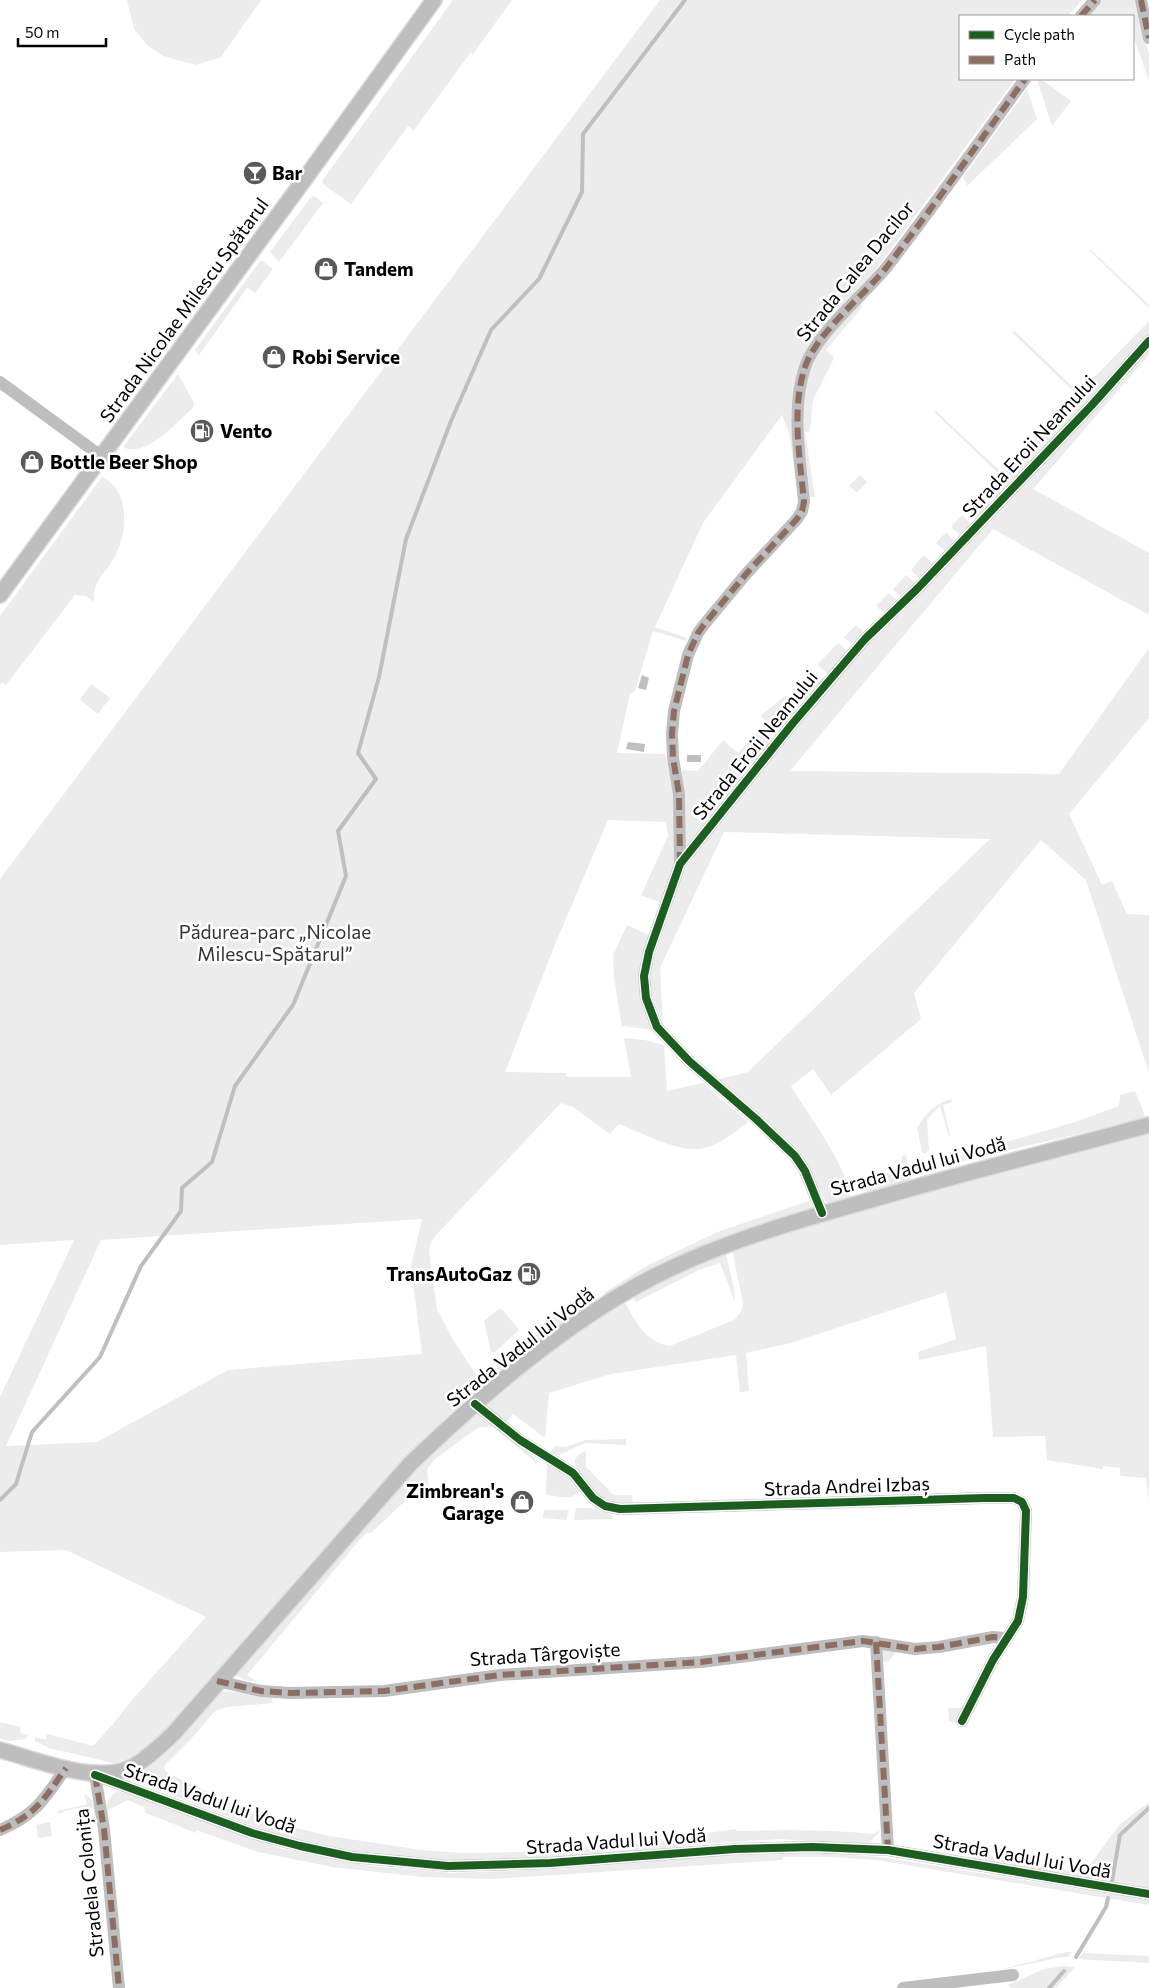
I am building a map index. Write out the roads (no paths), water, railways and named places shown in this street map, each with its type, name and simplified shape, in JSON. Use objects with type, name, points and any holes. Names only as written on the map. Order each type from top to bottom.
[{"type":"main road","name":"Strada Nicolae Milescu Spătarul","points":[[0,595],[299,188],[434,0]]},
{"type":"main road","name":"Strada Vadul lui Vodă","points":[[0,1750],[95,1774],[112,1773],[134,1766],[152,1753],[173,1734],[217,1681],[410,1464],[475,1404],[548,1346],[594,1313],[637,1286],[728,1244],[822,1213],[1149,1125]]},
{"type":"street","points":[[1082,15],[1095,0]]},
{"type":"street","points":[[1141,0],[1149,38]]},
{"type":"street","name":"Strada Calea Dacilor","points":[[680,864],[681,823],[679,794],[672,758],[674,711],[688,655],[698,634],[746,574],[798,519],[802,511],[804,502],[798,440],[798,406],[802,375],[811,352],[886,268],[1024,80]]},
{"type":"street","name":"Strada Eroii Neamului","points":[[822,1213],[805,1171],[795,1156],[756,1119],[689,1061],[657,1028],[646,998],[644,976],[649,952],[680,864],[793,723],[865,639],[958,546],[1149,341]]},
{"type":"street","points":[[0,382],[101,456]]},
{"type":"street","name":"Strada Andrei Izbaș","points":[[475,1404],[528,1445],[573,1473],[593,1498],[605,1506],[620,1509],[1014,1498],[1022,1502],[1026,1511],[1023,1596],[1018,1621],[993,1660],[962,1721]]},
{"type":"street","name":"Strada Târgoviște","points":[[217,1681],[261,1691],[384,1691],[500,1675],[702,1662],[852,1642],[876,1642],[916,1649],[939,1647],[993,1637],[1006,1638]]},
{"type":"street","points":[[876,1642],[888,1850]]},
{"type":"street","points":[[0,1830],[34,1811],[66,1768]]},
{"type":"street","name":"Strada Vadul lui Vodă","points":[[95,1774],[252,1833],[290,1844],[352,1857],[438,1865],[550,1864],[735,1849],[814,1847],[888,1850],[1149,1894]]},
{"type":"street","name":"Stradela Colonița","points":[[95,1774],[104,1829],[119,1988]]},
{"type":"street","points":[[903,1988],[1012,1976]]},
{"type":"waterway","points":[[0,1500],[16,1484],[32,1432],[100,1357],[141,1266],[181,1211],[182,1188],[212,1162],[235,1086],[293,1005],[346,876],[338,831],[376,779],[358,753],[379,677],[406,539],[451,421],[491,330],[539,279],[582,192],[583,134],[685,0]]},
{"type":"waterway","points":[[1112,1881],[1120,1835],[1149,1808]]},
{"type":"waterway","points":[[1076,1957],[1106,1907],[1108,1898]]},
{"type":"waterway","points":[[1049,1988],[1064,1971]]},
{"type":"place","name":"Bar","points":[[255,173]]},
{"type":"place","name":"Tandem","points":[[326,269]]},
{"type":"place","name":"Robi Service","points":[[274,357]]},
{"type":"place","name":"Vento","points":[[202,431]]},
{"type":"place","name":"Bottle Beer Shop","points":[[32,462]]},
{"type":"place","name":"TransAutoGaz","points":[[529,1274]]},
{"type":"place","name":"Zimbrean's Garage","points":[[522,1502]]},
{"type":"park label","name":"Pădurea-parc „Nicolae Milescu-Spătarul”","points":[[275,943]]}]
